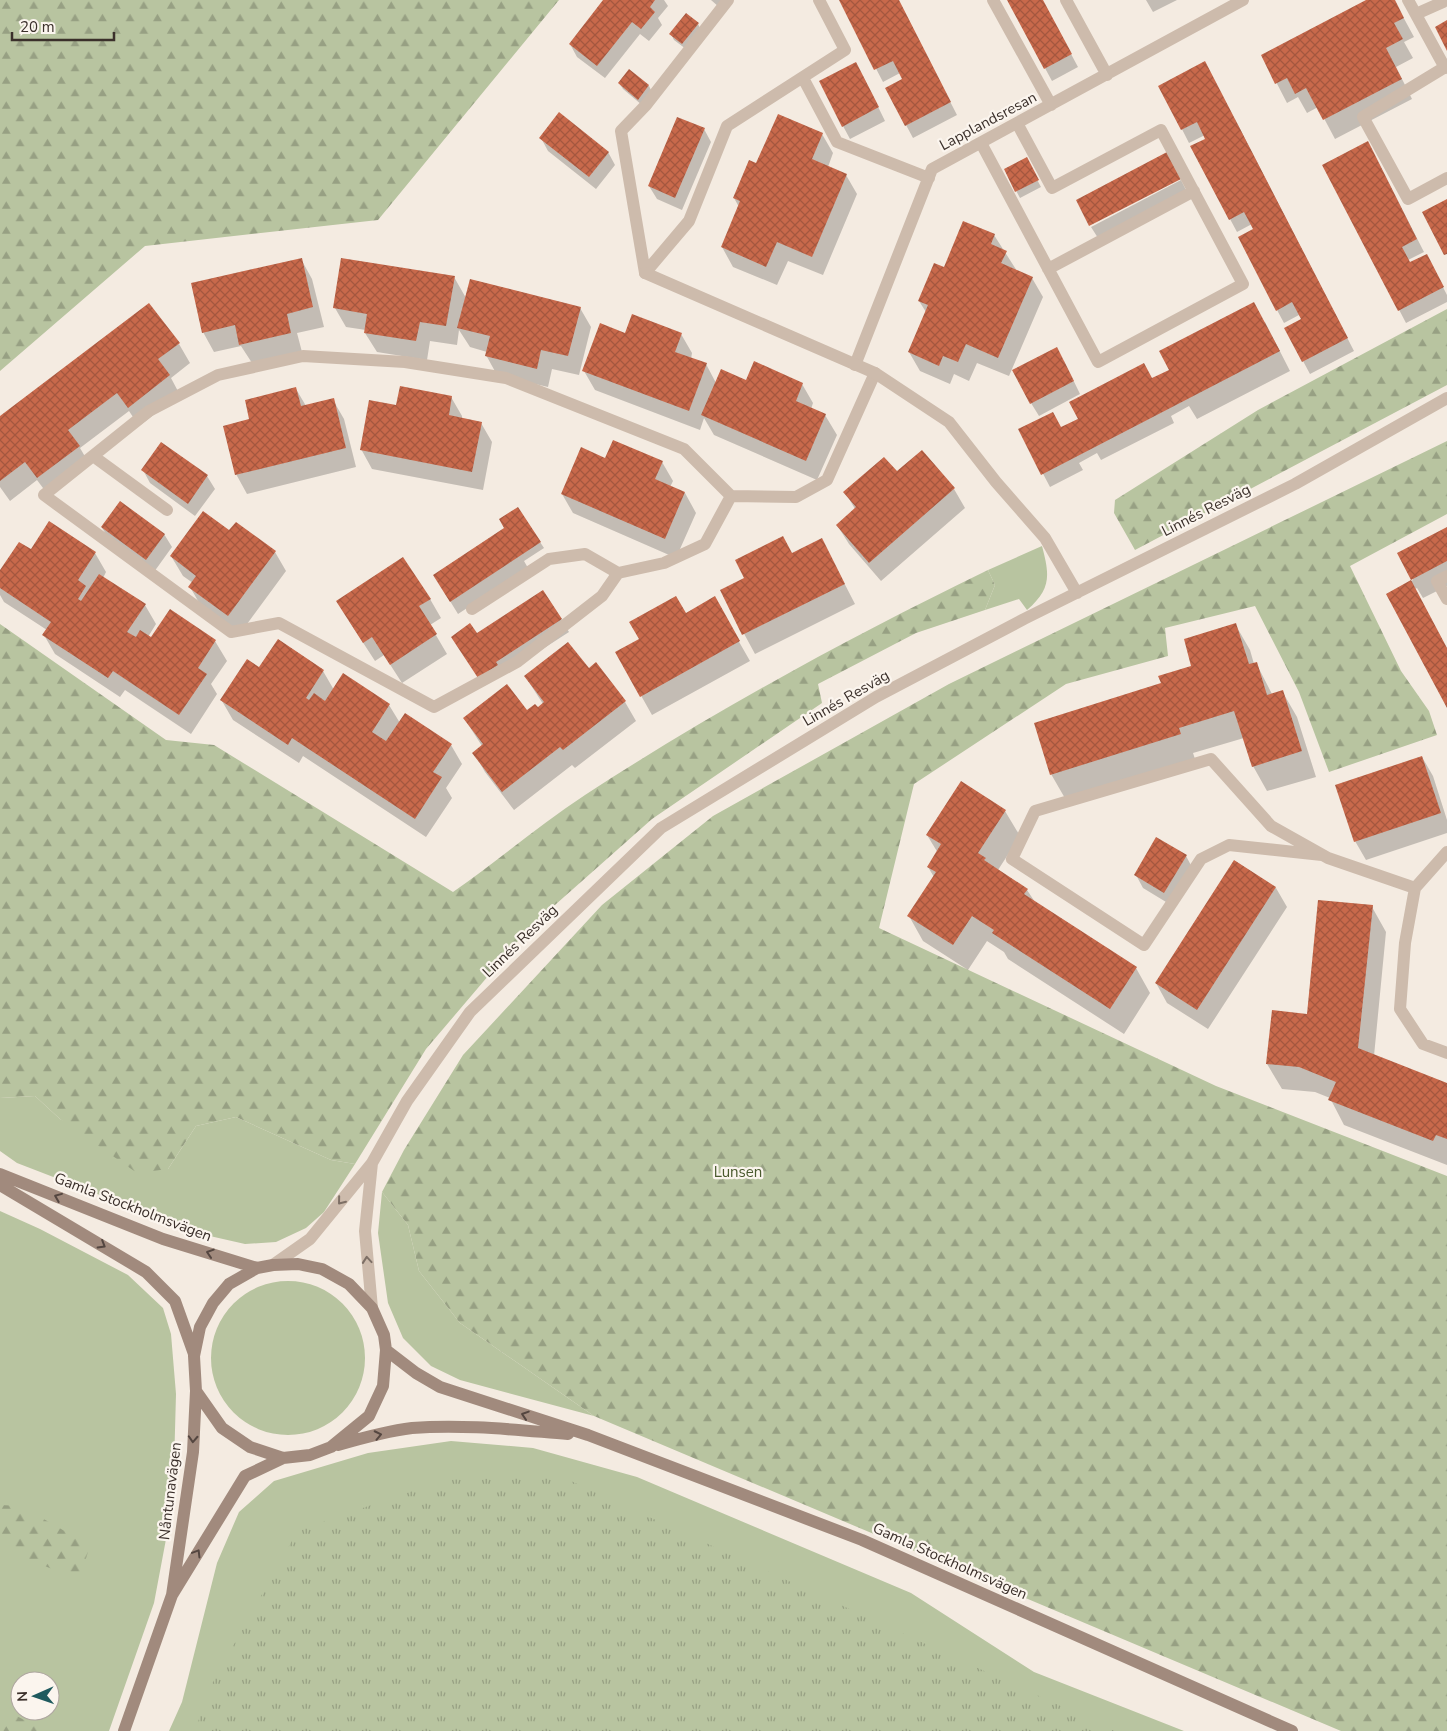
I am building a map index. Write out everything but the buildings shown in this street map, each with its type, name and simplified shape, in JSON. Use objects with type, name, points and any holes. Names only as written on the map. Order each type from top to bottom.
[{"type":"main road","name":"Gamla Stockholmsvägen","points":[[0,1174],[164,1239],[257,1268]]},
{"type":"main road","points":[[0,1185],[146,1272],[175,1301],[194,1356]]},
{"type":"main road","points":[[194,1356],[200,1327],[213,1303],[228,1284],[257,1268],[298,1264],[322,1269],[349,1284],[372,1308],[384,1335],[386,1350],[383,1386],[369,1416],[331,1448]]},
{"type":"main road","name":"Gamla Stockholmsvägen","points":[[386,1350],[416,1373],[440,1387],[588,1435],[862,1540],[1292,1731]]},
{"type":"main road","name":"Nåntunavägen","points":[[124,1731],[172,1595],[193,1452],[196,1391],[194,1356]]},
{"type":"main road","points":[[196,1391],[222,1428],[250,1447],[283,1458]]},
{"type":"main road","name":"Gamla Stockholmsvägen","points":[[283,1458],[310,1454],[375,1435],[410,1428],[455,1426],[588,1435]]},
{"type":"main road","name":"Nåntunavägen","points":[[172,1595],[245,1476],[283,1458]]},
{"type":"street","points":[[645,273],[621,131],[646,105],[728,0]]},
{"type":"street","points":[[645,273],[688,221],[727,126],[845,50],[819,0]]},
{"type":"street","points":[[993,0],[1051,105]]},
{"type":"street","points":[[1066,0],[1107,75]]},
{"type":"street","points":[[1408,0],[1446,67],[1363,117],[1408,199],[1447,178]]},
{"type":"street","points":[[1416,14],[1443,2],[1443,0]]},
{"type":"street","name":"Lapplandsresan","points":[[855,365],[932,169],[1241,1]]},
{"type":"street","points":[[802,78],[837,142],[929,178]]},
{"type":"street","points":[[981,143],[1098,362],[1243,284],[1161,130],[1052,188],[1017,123]]},
{"type":"street","points":[[1048,269],[1194,191]]},
{"type":"street","points":[[645,273],[875,373],[949,422],[996,482],[1045,538],[1077,593]]},
{"type":"street","points":[[618,572],[602,596],[518,662],[434,707],[279,623],[231,632],[44,495],[149,411],[218,375],[303,356],[395,361],[506,378],[684,449],[731,496],[796,497],[827,480],[875,373]]},
{"type":"street","name":"Linnés Resväg","points":[[273,1265],[310,1239],[372,1163],[407,1101],[470,1012],[661,828],[876,698],[1024,618],[1295,484],[1447,398]]},
{"type":"street","points":[[93,456],[167,510]]},
{"type":"street","points":[[472,609],[549,559],[585,554],[618,572],[664,563],[705,544],[731,496]]},
{"type":"street","points":[[1447,576],[1437,581],[1447,599]]},
{"type":"street","points":[[1322,855],[1229,845],[1200,859],[1144,945],[1012,859],[1035,811],[1211,759],[1271,826],[1322,855],[1416,888]]},
{"type":"street","points":[[1447,852],[1416,888],[1405,943],[1400,1009],[1423,1044],[1447,1053]]},
{"type":"street","name":"Linnés Resväg","points":[[372,1163],[364,1231],[372,1308]]},
{"type":"green space","points":[[0,0],[559,0],[378,220],[145,246],[0,371]]},
{"type":"green space","points":[[1447,309],[1447,385],[1135,550],[1114,513],[1115,500],[1258,410]]},
{"type":"green space","name":"Lunsen","points":[[1447,441],[1447,514],[1350,566],[1401,671],[1429,711],[1437,735],[1329,772],[1299,692],[1255,606],[1165,628],[1168,656],[1066,684],[914,784],[879,928],[1216,1086],[1447,1176],[1447,1731],[1341,1731],[594,1416],[460,1323],[419,1271],[408,1225],[382,1192],[404,1150],[463,1055],[602,905],[713,816],[949,684]]},
{"type":"green space","points":[[1042,546],[1047,574],[1041,595],[1035,602],[1027,610],[1019,599],[985,610],[995,585],[988,570]]},
{"type":"green space","points":[[988,570],[995,585],[985,610],[916,633],[818,684],[822,703],[652,819],[529,928],[426,1049],[355,1164],[331,1160],[236,1117],[196,1126],[168,1169],[137,1173],[60,1119],[35,1096],[0,1098],[0,624],[166,740],[214,745],[453,892],[585,795],[683,734],[834,648]]},
{"type":"green space","points":[[35,1096],[60,1119],[168,1169],[196,1126],[236,1117],[331,1160],[355,1164],[324,1212],[306,1228],[276,1242],[245,1244],[201,1234],[17,1163],[0,1151],[0,1098]]},
{"type":"green space","points":[[382,1192],[408,1225],[419,1271],[460,1323],[594,1416],[460,1380],[431,1366],[403,1338],[388,1303],[378,1233]]},
{"type":"green space","points":[[0,1211],[40,1229],[128,1275],[163,1308],[171,1334],[176,1394],[173,1502],[154,1603],[109,1731],[0,1731]]},
{"type":"green space","points":[[288,1281],[303,1282],[317,1287],[331,1294],[342,1304],[352,1315],[359,1329],[364,1343],[364,1373],[359,1387],[352,1401],[342,1412],[331,1422],[317,1429],[303,1434],[288,1435],[273,1434],[259,1429],[245,1422],[234,1412],[224,1401],[217,1387],[212,1373],[211,1358],[212,1343],[217,1329],[224,1315],[234,1304],[245,1294],[259,1287],[273,1282]]},
{"type":"green space","points":[[451,1441],[533,1448],[637,1477],[911,1593],[1034,1672],[1184,1731],[169,1731],[182,1702],[217,1563],[239,1512],[274,1481],[368,1453]]},
{"type":"green space","points":[[560,1476],[1115,1731],[195,1731],[209,1689],[298,1530],[445,1480]]},
{"type":"green space","points":[[0,1505],[21,1506],[75,1537],[88,1552],[81,1574],[62,1573],[0,1548]]},
{"type":"green space","points":[[0,1710],[10,1713],[10,1721],[26,1721],[45,1731],[0,1731]]}]
